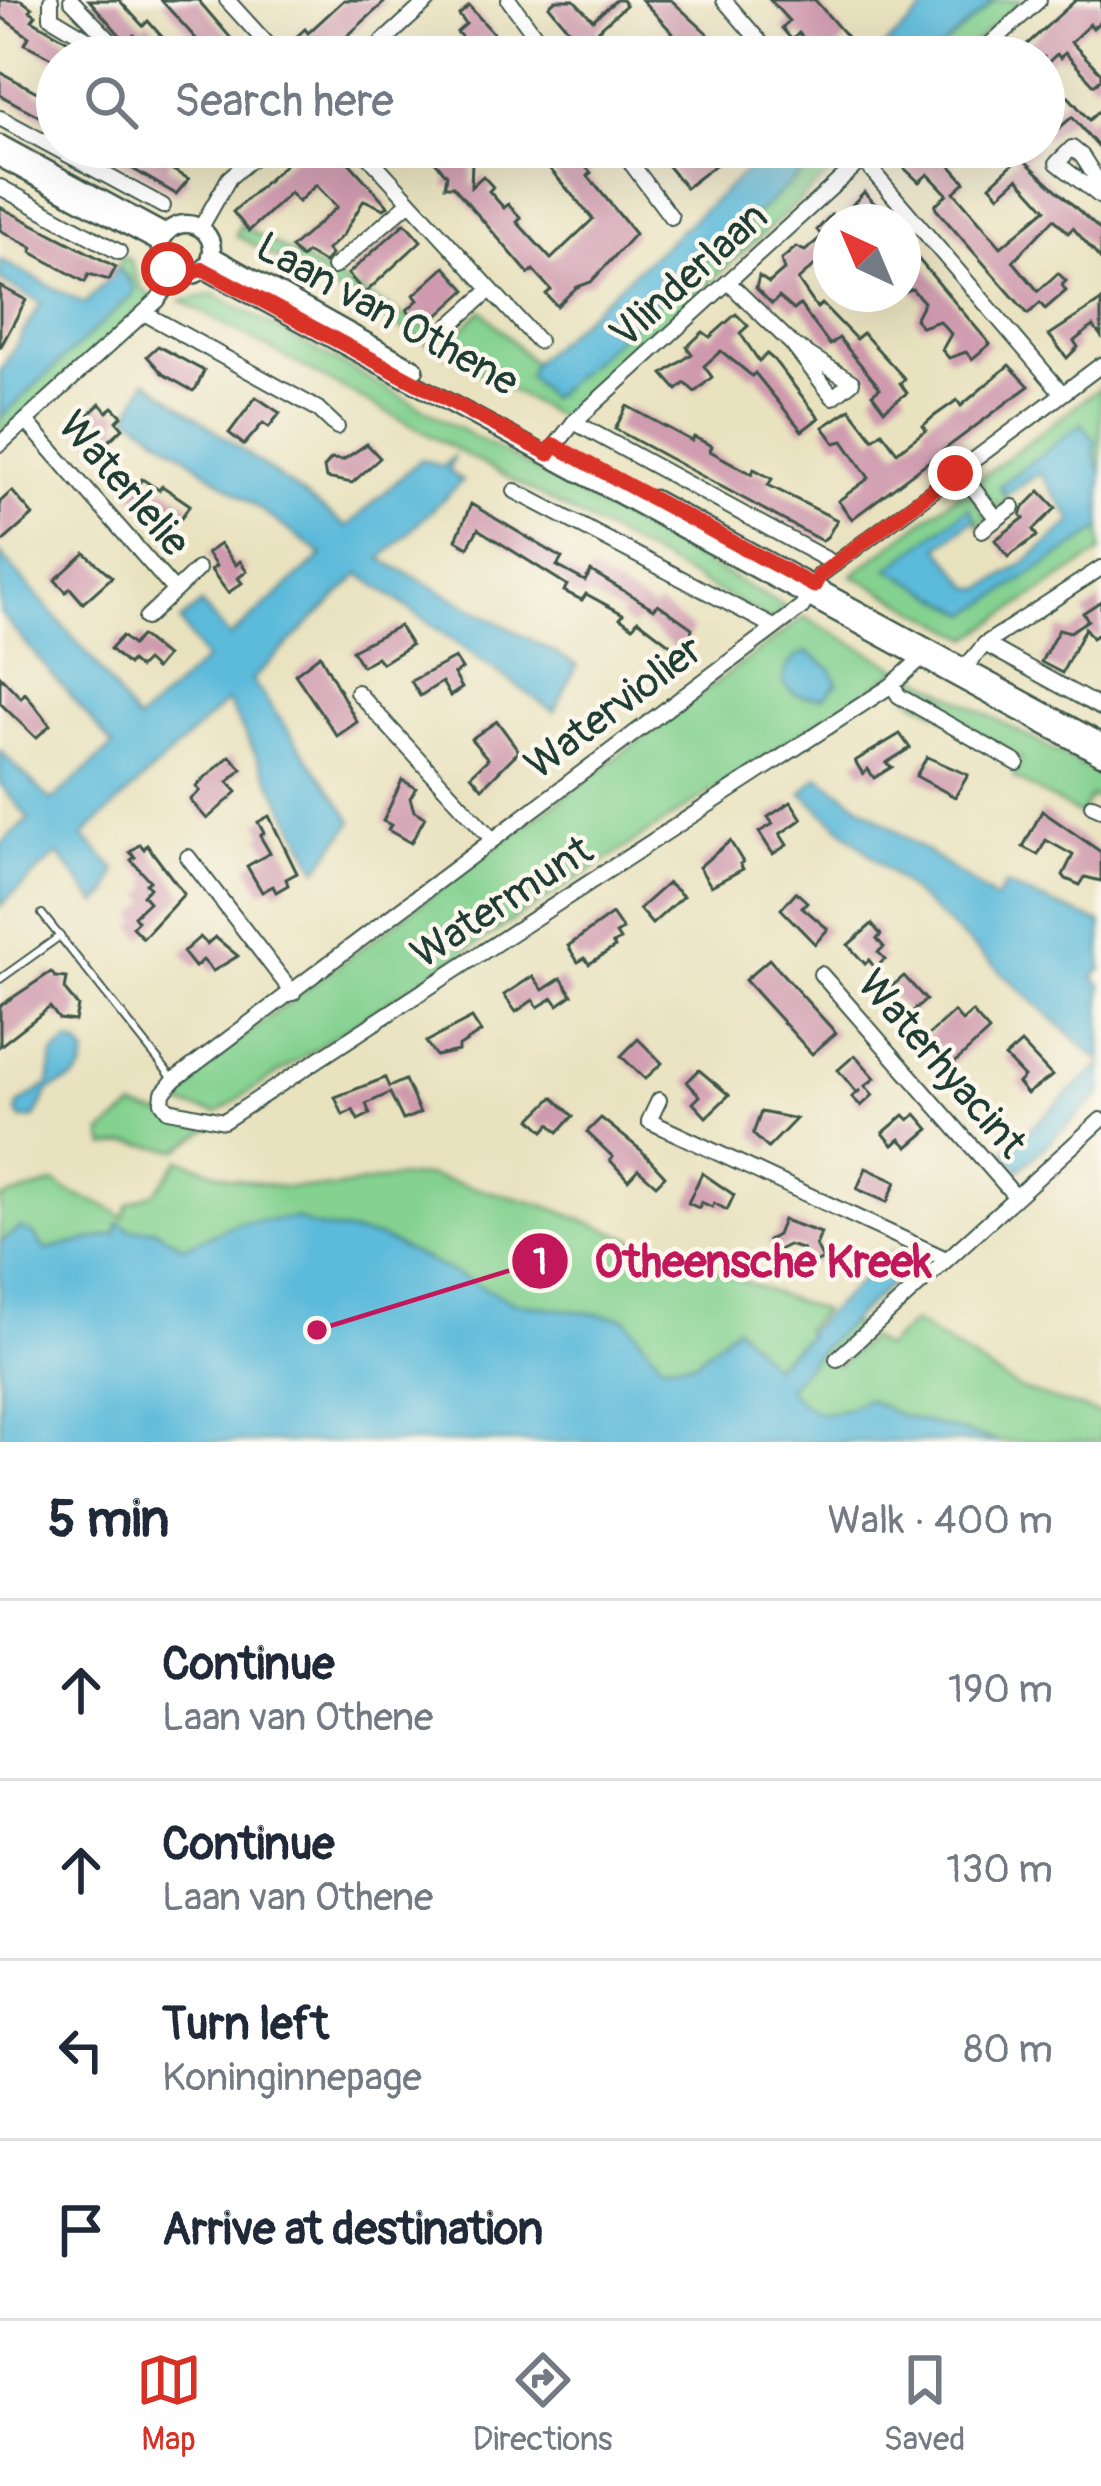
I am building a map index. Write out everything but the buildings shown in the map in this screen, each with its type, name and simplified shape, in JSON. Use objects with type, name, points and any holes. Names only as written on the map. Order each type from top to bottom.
[{"type":"street","points":[[51,0],[51,16],[84,36]]},
{"type":"street","points":[[71,0],[106,36]]},
{"type":"street","points":[[227,0],[260,36]]},
{"type":"street","points":[[389,36],[428,0]]},
{"type":"street","points":[[509,0],[536,36]]},
{"type":"street","points":[[724,0],[755,36]]},
{"type":"street","points":[[999,36],[1039,0]]},
{"type":"street","points":[[36,137],[7,121],[1,149],[163,239]]},
{"type":"street","points":[[1065,155],[1072,148],[1082,156],[1101,186]]},
{"type":"street","points":[[94,168],[164,206]]},
{"type":"street","points":[[200,229],[229,178],[241,168]]},
{"type":"street","points":[[379,168],[538,341]]},
{"type":"street","points":[[635,168],[671,217]]},
{"type":"street","name":"Vlinderlaan","points":[[552,449],[574,422],[852,168]]},
{"type":"street","points":[[870,168],[1062,393]]},
{"type":"street","points":[[1063,168],[1101,197]]},
{"type":"street","points":[[0,187],[119,252]]},
{"type":"street","points":[[334,267],[410,202]]},
{"type":"street","points":[[178,225],[200,229],[210,240],[207,262],[190,275],[175,274],[163,261],[163,239],[178,225]]},
{"type":"street","name":"Laan van Othene","points":[[207,262],[927,654],[1101,756]]},
{"type":"street","name":"Waterlelie","points":[[0,444],[144,313],[175,274]]},
{"type":"street","points":[[729,284],[792,344]]},
{"type":"street","points":[[446,329],[490,290]]},
{"type":"street","points":[[144,313],[319,409],[337,428]]},
{"type":"street","name":"Waterviolier","points":[[174,1080],[802,607],[835,564],[1101,365]]},
{"type":"street","name":"Waterlelie","points":[[26,421],[173,589]]},
{"type":"street","points":[[574,422],[835,564]]},
{"type":"street","points":[[959,470],[997,519]]},
{"type":"street","name":"Waterviolier","points":[[515,491],[774,627]]},
{"type":"street","points":[[982,530],[1012,507]]},
{"type":"street","points":[[960,673],[985,644],[1101,568]]},
{"type":"street","name":"Waterlelie","points":[[146,618],[198,569]]},
{"type":"street","points":[[985,644],[1101,708]]},
{"type":"street","name":"Watermunt","points":[[174,1080],[163,1094],[168,1110],[224,1121],[892,685],[927,654]]},
{"type":"street","name":"Laan van Othene","points":[[960,673],[1101,742]]},
{"type":"street","points":[[892,685],[899,696],[1016,764]]},
{"type":"street","points":[[357,692],[492,838]]},
{"type":"street","points":[[188,857],[293,993]]},
{"type":"street","name":"Waterhyacint","points":[[821,974],[1015,1196]]},
{"type":"street","points":[[659,1100],[649,1121],[944,1258]]},
{"type":"street","name":"Waterhyacint","points":[[837,1359],[1101,1120]]},
{"type":"lane","points":[[42,914],[174,1080]]},
{"type":"lane","points":[[0,980],[60,936]]},
{"type":"green space","points":[[995,0],[1022,0],[982,36],[955,36]]},
{"type":"green space","points":[[803,168],[836,168],[560,418],[236,235],[240,225],[449,341],[482,310],[533,363],[528,375]]},
{"type":"green space","points":[[123,256],[130,260],[141,288],[153,298],[0,435],[0,418],[133,294],[131,281],[117,267]]},
{"type":"green space","points":[[214,294],[785,607],[772,621],[182,301]]},
{"type":"green space","points":[[1101,387],[1101,471],[1095,461],[1096,442],[1000,486],[1008,502],[997,507],[975,482]]},
{"type":"green space","points":[[966,488],[986,517],[978,526],[975,518],[890,569],[969,614],[1101,529],[1101,552],[970,638],[852,575]]},
{"type":"green space","points":[[804,617],[900,669],[217,1113],[184,1106],[181,1083]]},
{"type":"green space","points":[[916,676],[1101,776],[1101,801],[1091,796],[1080,815],[1013,777],[1022,759],[911,698],[907,689]]},
{"type":"green space","points":[[134,1108],[212,1127],[178,1150],[131,1143],[106,1147],[102,1133]]},
{"type":"green space","points":[[180,1159],[230,1178],[283,1187],[334,1188],[429,1176],[543,1205],[822,1311],[804,1329],[809,1335],[771,1366],[661,1363],[624,1318],[515,1303],[381,1238],[312,1226],[296,1218],[184,1247],[155,1229],[132,1230],[118,1224],[117,1234],[46,1250],[33,1234],[0,1243],[0,1199],[56,1183],[123,1218],[128,1205],[156,1191]]},
{"type":"green space","points":[[913,1322],[1019,1389],[1101,1414],[1101,1442],[1000,1442],[899,1415],[867,1399],[823,1413],[805,1406],[786,1387],[848,1323],[865,1329],[832,1360],[838,1366],[869,1338],[884,1348]]},
{"type":"water","points":[[936,0],[995,0],[955,36],[896,36]]},
{"type":"water","points":[[750,168],[808,168],[549,399],[528,375],[533,363]]},
{"type":"water","points":[[0,260],[85,304],[117,267],[134,287],[133,294],[0,418],[0,372],[41,303],[0,280]]},
{"type":"water","points":[[146,380],[347,527],[421,459],[443,467],[453,457],[449,471],[462,481],[381,559],[577,665],[554,712],[360,574],[252,680],[353,821],[318,869],[227,701],[83,836],[116,870],[109,893],[97,904],[58,854],[0,906],[0,845],[29,819],[0,784],[0,751],[52,801],[113,746],[0,613],[0,553],[92,659],[137,722],[205,660],[180,621],[201,604],[230,637],[323,555],[129,415]]},
{"type":"water","points":[[1082,423],[1096,442],[1101,529],[970,614],[889,569],[969,507],[975,518],[939,547],[971,587],[983,589],[1027,561],[1073,521],[1040,473],[1006,495],[999,486]]},
{"type":"water","points":[[808,652],[831,669],[838,683],[824,697],[797,694],[784,684],[790,664]]},
{"type":"water","points":[[818,776],[996,900],[1005,885],[1101,923],[1101,970],[1093,977],[1101,985],[1101,1062],[802,793]]},
{"type":"water","points":[[68,1042],[78,1044],[86,1054],[81,1072],[48,1092],[35,1118],[21,1119],[19,1104],[49,1084],[53,1055]]},
{"type":"water","points":[[1101,1065],[1101,1094],[1019,1170],[1004,1152]]},
{"type":"water","points":[[296,1218],[312,1226],[381,1238],[515,1303],[625,1318],[661,1363],[695,1362],[736,1326],[772,1366],[892,1252],[914,1262],[821,1349],[787,1388],[815,1411],[832,1413],[867,1399],[899,1415],[1000,1442],[0,1442],[0,1243],[20,1228],[33,1234],[46,1250],[116,1234],[119,1223],[132,1230],[154,1229],[184,1247],[237,1223]]},
{"type":"place","name":"Otheensche Kreek","points":[[317,1330]]},
{"type":"route","points":[[168,269],[182,276],[203,269],[549,454],[554,445],[814,586],[820,575],[955,473]]}]
